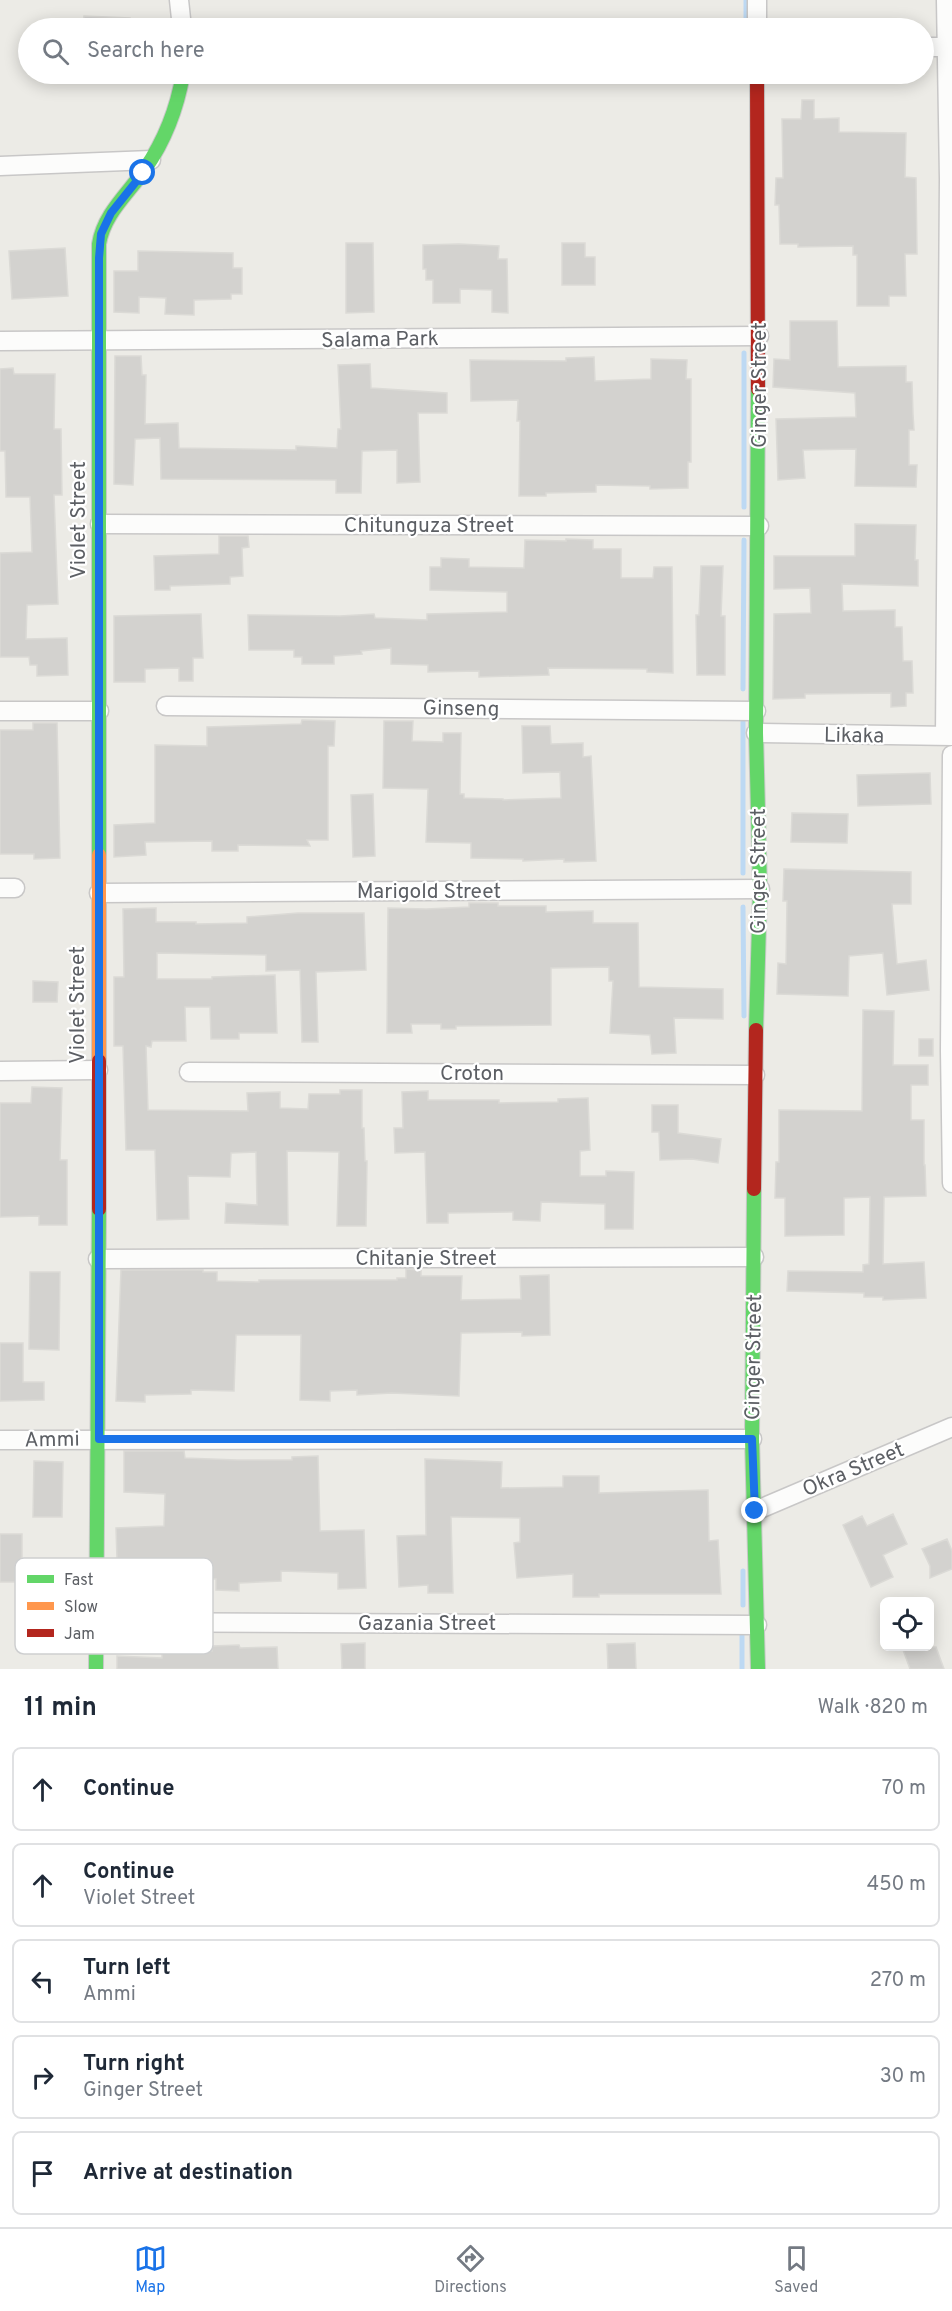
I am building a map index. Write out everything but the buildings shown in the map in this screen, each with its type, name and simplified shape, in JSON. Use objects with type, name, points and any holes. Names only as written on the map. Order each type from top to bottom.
[{"type":"street","points":[[179,0],[181,18]]},
{"type":"street","points":[[757,0],[757,18]]},
{"type":"street","points":[[946,0],[950,179],[948,736]]},
{"type":"street","points":[[934,47],[946,47]]},
{"type":"street","name":"Violet Street","points":[[97,1558],[99,258],[101,234],[111,213],[152,160],[164,139],[176,111],[181,84]]},
{"type":"street","name":"Ginger Street","points":[[757,84],[759,526],[756,734],[760,889],[755,1075],[752,1439],[758,1669]]},
{"type":"street","points":[[0,166],[152,160]]},
{"type":"street","name":"Salama Park","points":[[0,341],[759,336]]},
{"type":"street","name":"Chitunguza Street","points":[[100,524],[759,526]]},
{"type":"street","name":"Ginseng","points":[[166,706],[756,711]]},
{"type":"street","points":[[0,711],[99,711]]},
{"type":"street","name":"Likaka","points":[[756,734],[948,736]]},
{"type":"street","points":[[952,755],[950,1051],[952,1183]]},
{"type":"street","name":"Marigold Street","points":[[99,893],[760,889]]},
{"type":"street","points":[[0,1071],[98,1070]]},
{"type":"street","name":"Croton","points":[[189,1072],[755,1075]]},
{"type":"street","name":"Chitanje Street","points":[[98,1259],[754,1257]]},
{"type":"street","name":"Okra Street","points":[[755,1511],[952,1427]]},
{"type":"street","name":"Ammi","points":[[0,1440],[752,1439]]},
{"type":"street","name":"Gazania Street","points":[[213,1623],[757,1625]]},
{"type":"waterway","points":[[746,0],[746,18]]},
{"type":"waterway","points":[[744,353],[744,507]]},
{"type":"waterway","points":[[743,689],[744,540]]},
{"type":"waterway","points":[[743,722],[743,873]]},
{"type":"waterway","points":[[743,907],[744,1016]]},
{"type":"waterway","points":[[743,1571],[743,1605]]},
{"type":"waterway","points":[[742,1634],[742,1669]]},
{"type":"traffic: fast","points":[[99,855],[99,244],[106,223],[145,169],[164,135],[174,112],[181,84]]},
{"type":"traffic: fast","points":[[756,1030],[760,889],[756,733],[758,389]]},
{"type":"traffic: fast","points":[[754,1189],[752,1439],[758,1669]]},
{"type":"traffic: fast","points":[[97,1558],[99,1209]]},
{"type":"traffic: fast","points":[[96,1654],[96,1669]]},
{"type":"traffic: slow","points":[[99,855],[99,1061]]},
{"type":"traffic: jam","points":[[757,84],[758,389]]},
{"type":"traffic: jam","points":[[754,1189],[756,1030]]},
{"type":"traffic: jam","points":[[99,1061],[99,1209]]},
{"type":"route","points":[[143,173],[111,213],[101,234],[99,258],[99,1439],[752,1439],[755,1511]]}]
